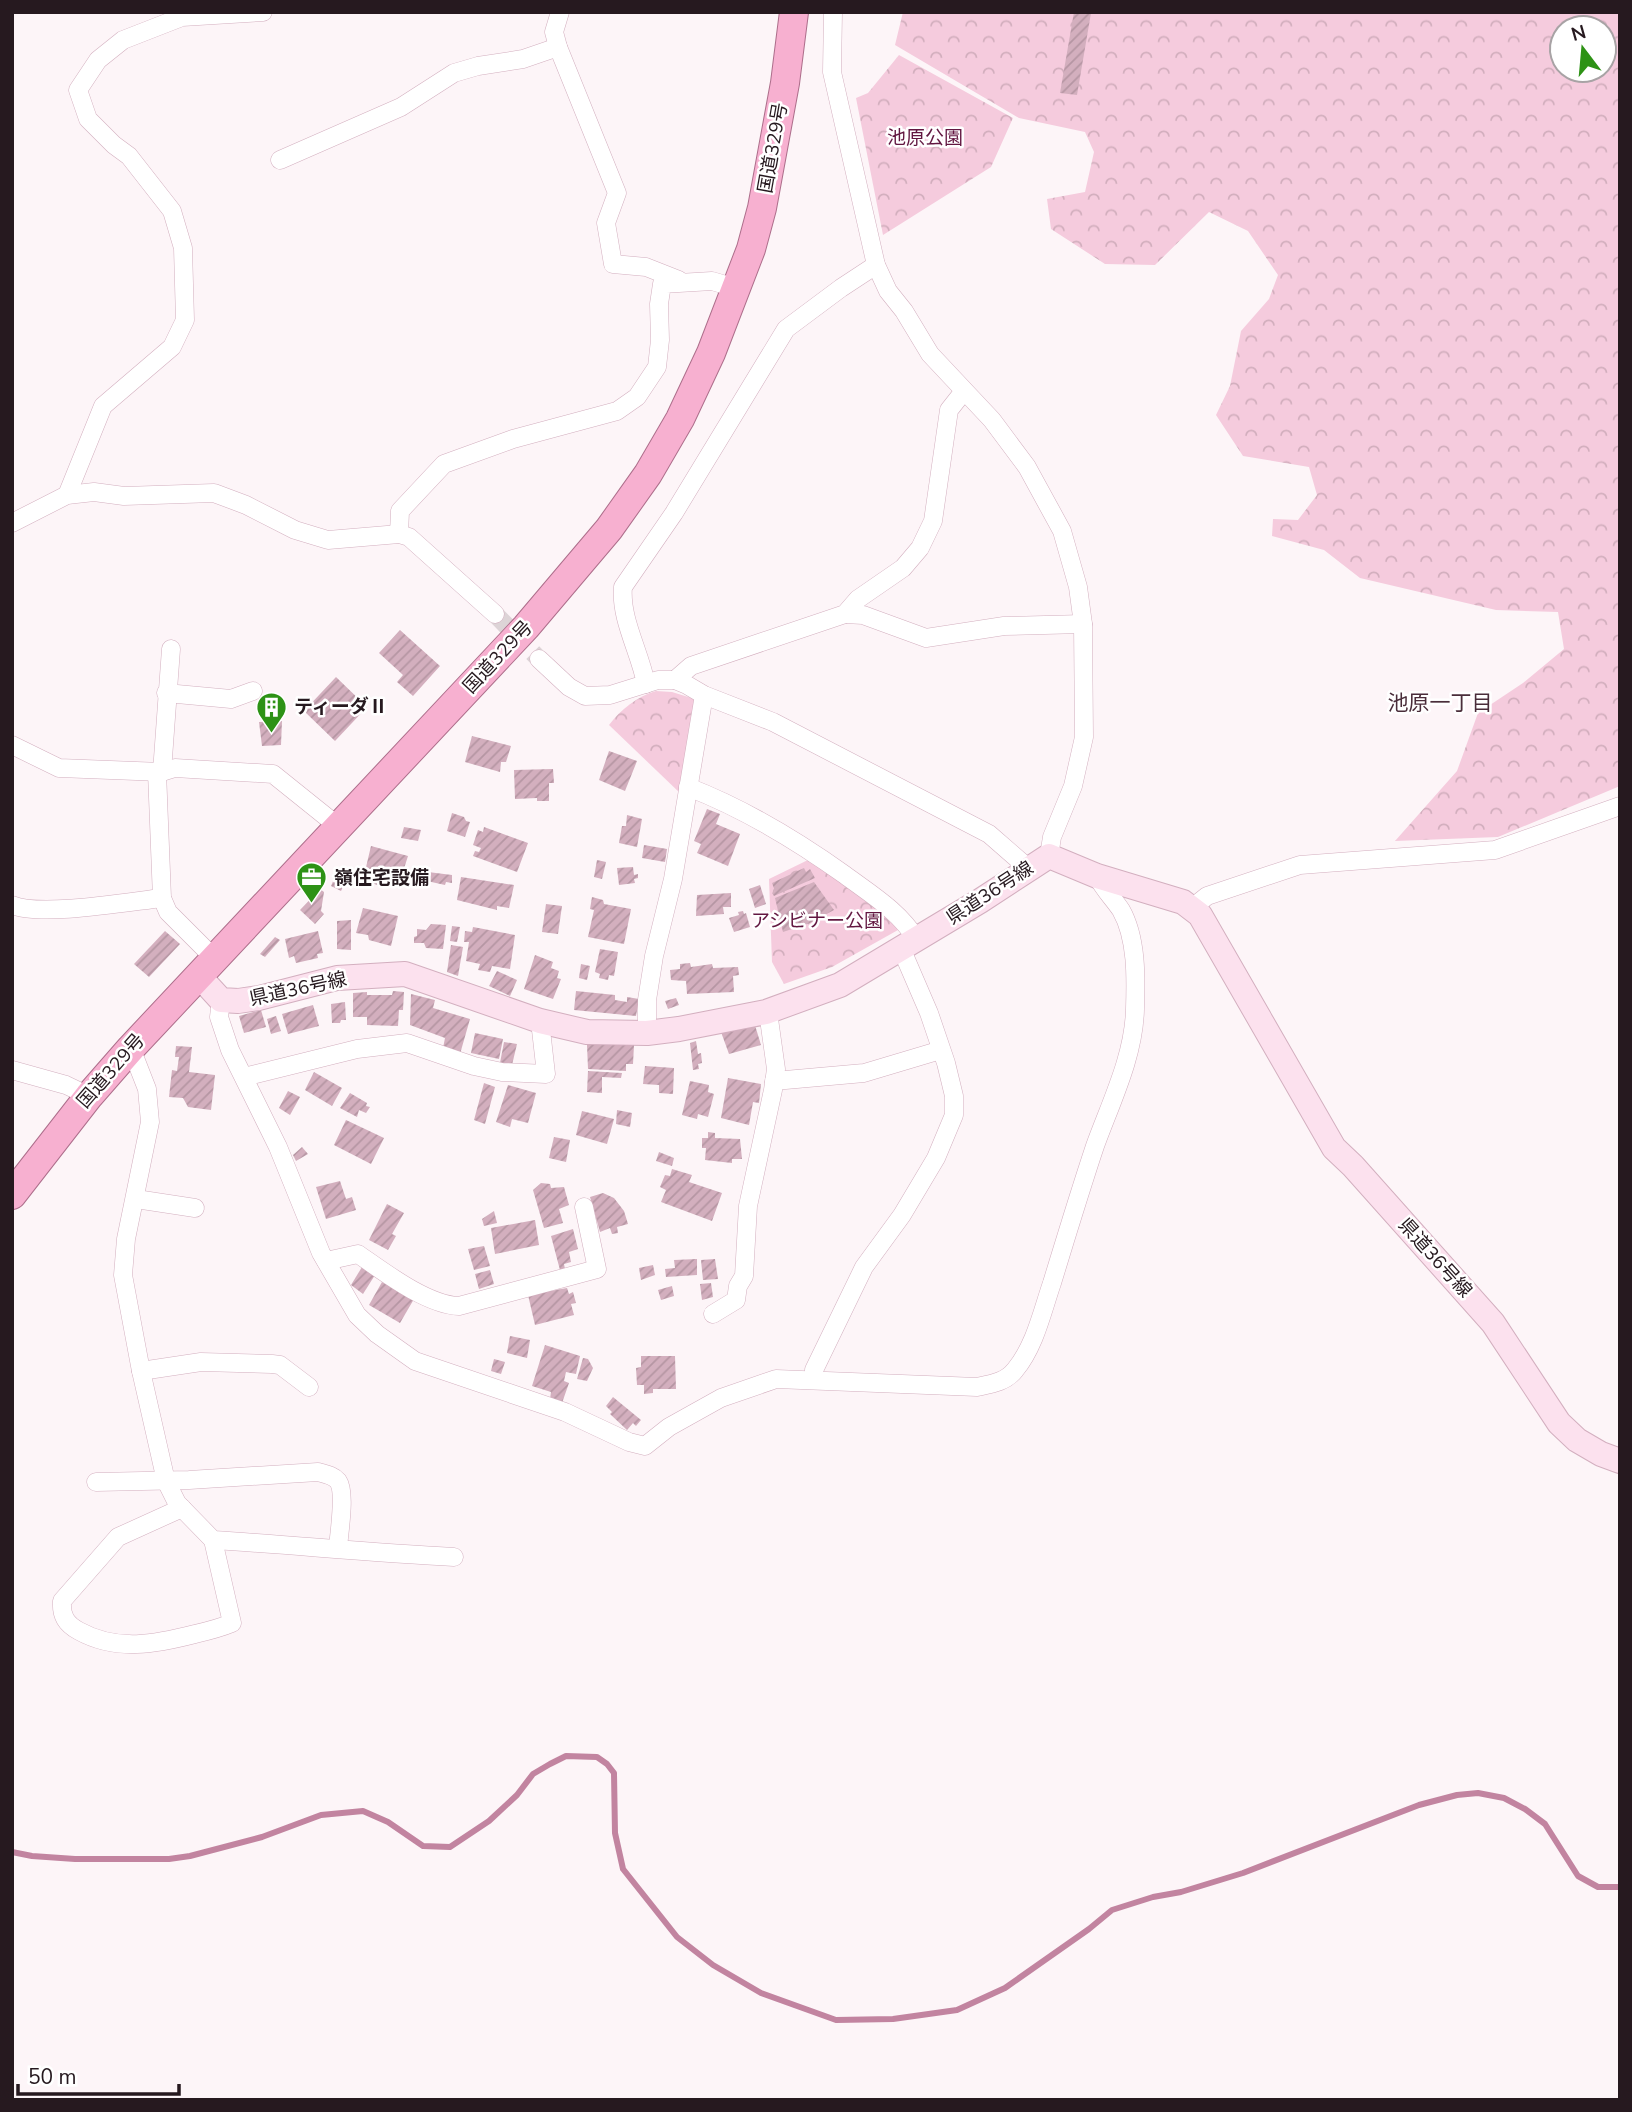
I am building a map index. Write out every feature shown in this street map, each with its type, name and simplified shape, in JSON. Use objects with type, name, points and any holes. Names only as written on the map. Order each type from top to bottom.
[{"type":"highway","name":"国道329号","points":[[12,1195],[89,1096],[131,1048],[526,627],[609,529],[648,474],[680,419],[711,353],[751,249],[762,208],[785,83],[794,12]]},
{"type":"main road","name":"県道36号線","points":[[207,968],[221,1000],[259,999],[337,978],[405,974],[540,1021],[587,1032],[647,1033],[765,1012],[840,985],[1039,862],[1183,902],[1200,915],[1213,936],[1335,1148],[1493,1323],[1559,1423],[1577,1440],[1620,1461]]},
{"type":"street","points":[[67,495],[103,407],[172,347],[185,320],[183,248],[172,211],[129,156],[88,119],[78,90],[98,60],[123,40],[182,17],[263,12]]},
{"type":"street","points":[[561,12],[554,32],[558,47],[617,193],[606,223],[613,264],[646,267],[684,281]]},
{"type":"street","points":[[675,680],[704,695],[773,722],[1039,862],[1073,786],[1084,737],[1083,624],[1078,587],[1062,531],[1027,467],[992,420],[930,354],[904,311],[888,291],[876,265],[832,72],[833,12]]},
{"type":"street","points":[[280,160],[401,107],[454,73],[523,59],[558,47]]},
{"type":"street","points":[[646,684],[643,666],[622,602],[623,587],[674,513],[786,329],[876,265]]},
{"type":"street","points":[[399,534],[400,511],[444,464],[513,439],[617,411],[637,397],[657,367],[662,284],[712,281],[736,288]]},
{"type":"street","points":[[845,614],[858,599],[903,568],[920,548],[933,520],[949,411],[964,391]]},
{"type":"street","points":[[12,523],[67,495],[94,492],[124,496],[214,493],[246,505],[295,530],[328,540],[399,534],[409,537],[495,614]]},
{"type":"street","points":[[538,659],[569,687],[585,696],[610,695],[646,684],[675,680],[691,666],[845,614],[863,615],[926,638],[1004,626],[1083,624]]},
{"type":"street","points":[[172,649],[159,772],[162,898],[168,912],[207,968]]},
{"type":"street","points":[[166,693],[231,699],[253,691]]},
{"type":"street","points":[[647,1033],[647,1000],[654,956],[673,879],[704,695]]},
{"type":"street","points":[[12,745],[59,768],[159,772],[175,768],[273,774],[339,827]]},
{"type":"street","points":[[688,787],[759,820],[813,852],[906,922],[909,944],[954,1096],[954,1115],[948,1135],[902,1215],[864,1267],[814,1370],[814,1379]]},
{"type":"street","points":[[1192,908],[1207,896],[1300,865],[1495,850],[1620,807]]},
{"type":"street","points":[[221,1000],[219,1017],[230,1050],[278,1147],[326,1261],[357,1315],[377,1334],[415,1361],[565,1412],[645,1447],[669,1427],[721,1398],[776,1379],[978,1387],[999,1382],[1013,1374],[1024,1359],[1038,1327],[1096,1146],[1122,1075],[1135,1027],[1131,934],[1120,909],[1103,890],[1097,876]]},
{"type":"street","points":[[12,905],[50,910],[162,898]]},
{"type":"street","points":[[713,1314],[736,1300],[738,1286],[744,1276],[748,1206],[776,1069],[769,1019],[765,1012]]},
{"type":"street","points":[[244,1077],[357,1049],[407,1043],[474,1066],[531,1075],[546,1073],[540,1021]]},
{"type":"street","points":[[131,1048],[147,1089],[150,1122],[126,1239],[123,1275],[166,1481],[182,1508],[213,1540],[232,1623],[168,1641],[122,1645],[88,1636],[66,1622],[61,1612],[62,1601],[118,1537],[182,1508]]},
{"type":"street","points":[[774,1081],[864,1073],[941,1050]]},
{"type":"street","points":[[12,1070],[66,1084],[89,1096]]},
{"type":"street","points":[[135,1199],[195,1208]]},
{"type":"street","points":[[326,1261],[358,1254],[420,1293],[448,1306],[459,1306],[597,1269],[584,1207]]},
{"type":"street","points":[[141,1371],[201,1362],[272,1364],[280,1365],[309,1387]]},
{"type":"street","points":[[96,1482],[166,1481],[318,1472],[327,1474],[336,1479],[342,1489],[338,1548]]},
{"type":"street","points":[[213,1540],[454,1557]]},
{"type":"green space","points":[[903,12],[1620,12],[1620,786],[1498,837],[1395,841],[1457,771],[1478,713],[1523,683],[1564,649],[1558,612],[1496,610],[1360,578],[1324,550],[1272,536],[1273,519],[1298,520],[1317,495],[1309,467],[1243,456],[1216,415],[1230,386],[1241,331],[1269,299],[1278,275],[1248,231],[1209,212],[1155,265],[1105,264],[1051,229],[1047,199],[1085,192],[1094,152],[1085,132],[1019,118],[895,45]]},
{"type":"green space","name":"池原公園","points":[[899,55],[1013,118],[991,167],[883,235],[856,98],[868,93]]},
{"type":"green space","points":[[656,691],[672,692],[698,700],[681,794],[609,725],[630,704]]},
{"type":"green space","name":"アシビナー公園","points":[[810,859],[893,921],[898,930],[832,967],[784,984],[772,962],[769,879]]},
{"type":"building","points":[[1074,12],[1091,13],[1077,95],[1060,93]]},
{"type":"building","points":[[400,630],[440,666],[413,696],[397,682],[403,675],[379,653]]},
{"type":"building","points":[[336,677],[367,707],[335,741],[304,711]]},
{"type":"building","name":"ティーダⅡ","points":[[282,721],[281,745],[262,746],[259,722]]},
{"type":"building","points":[[472,736],[511,746],[506,762],[501,762],[500,772],[465,762]]},
{"type":"building","points":[[609,751],[637,761],[625,791],[599,780]]},
{"type":"building","points":[[553,769],[554,783],[549,783],[549,801],[537,801],[537,798],[515,799],[514,770]]},
{"type":"building","points":[[707,809],[720,814],[716,824],[740,834],[728,866],[697,853],[701,844],[694,841]]},
{"type":"building","points":[[452,813],[470,822],[465,837],[447,831]]},
{"type":"building","points":[[627,815],[642,819],[637,847],[619,843]]},
{"type":"building","points":[[404,827],[421,830],[418,841],[401,838]]},
{"type":"building","points":[[484,827],[528,843],[517,872],[473,856],[475,851],[479,852],[481,848],[473,845],[478,830],[483,832]]},
{"type":"building","points":[[644,845],[667,849],[665,862],[642,858]]},
{"type":"building","points":[[371,846],[408,856],[400,881],[389,878],[386,888],[363,880]]},
{"type":"building","points":[[597,860],[606,862],[602,879],[594,877]]},
{"type":"building","points":[[633,867],[634,875],[638,874],[638,878],[634,879],[635,883],[619,885],[617,868]]},
{"type":"building","points":[[804,868],[806,872],[810,869],[815,878],[774,896],[772,883]]},
{"type":"building","points":[[428,872],[452,875],[452,883],[446,882],[445,885],[427,881]]},
{"type":"building","points":[[461,877],[514,885],[509,908],[497,906],[497,910],[457,900]]},
{"type":"building","points":[[334,879],[345,883],[341,891],[331,886]]},
{"type":"building","points":[[814,882],[834,910],[810,923],[783,932],[775,898]]},
{"type":"building","points":[[760,885],[766,904],[755,908],[749,889]]},
{"type":"building","points":[[320,889],[324,892],[321,911],[324,914],[315,924],[300,910]]},
{"type":"building","points":[[731,893],[731,907],[723,907],[724,914],[696,916],[697,895]]},
{"type":"building","points":[[592,897],[603,900],[604,904],[631,909],[624,944],[588,937],[594,910],[590,909]]},
{"type":"building","points":[[546,904],[562,906],[558,934],[542,932]]},
{"type":"building","points":[[363,908],[398,916],[391,946],[369,940],[368,935],[356,933]]},
{"type":"building","points":[[743,911],[750,927],[734,932],[729,918]]},
{"type":"building","points":[[351,920],[351,950],[337,949],[337,921]]},
{"type":"building","points":[[431,924],[446,925],[443,949],[426,948],[424,943],[414,943],[417,929],[426,930]]},
{"type":"building","points":[[452,926],[460,927],[457,942],[450,941]]},
{"type":"building","points":[[473,927],[515,935],[510,969],[492,966],[490,972],[478,970],[480,964],[466,961],[469,942],[464,942],[465,931],[472,932]]},
{"type":"building","points":[[165,931],[180,944],[149,977],[134,964]]},
{"type":"building","points":[[318,931],[323,953],[317,954],[318,958],[296,963],[294,956],[289,958],[285,939]]},
{"type":"building","points":[[275,937],[280,940],[265,957],[260,954]]},
{"type":"building","points":[[451,945],[463,947],[458,976],[447,972]]},
{"type":"building","points":[[600,949],[618,952],[614,976],[609,975],[608,980],[599,978],[600,974],[595,972]]},
{"type":"building","points":[[535,955],[553,962],[551,968],[559,971],[557,978],[561,979],[553,999],[524,989]]},
{"type":"building","points":[[690,963],[691,967],[712,964],[713,968],[738,967],[739,975],[733,976],[734,992],[687,994],[686,981],[671,980],[670,970],[680,969],[680,964]]},
{"type":"building","points":[[581,964],[590,966],[587,980],[579,978]]},
{"type":"building","points":[[497,971],[517,980],[510,996],[489,986]]},
{"type":"building","points":[[393,991],[404,992],[403,1010],[399,1010],[398,1026],[367,1025],[367,1017],[353,1017],[353,993],[392,995]]},
{"type":"building","points":[[576,991],[615,995],[615,1000],[627,1002],[627,997],[639,999],[636,1016],[574,1010]]},
{"type":"building","points":[[411,994],[435,1000],[433,1008],[470,1019],[460,1054],[443,1048],[445,1038],[410,1025]]},
{"type":"building","points":[[676,998],[679,1005],[668,1009],[665,1001]]},
{"type":"building","points":[[345,1002],[346,1020],[332,1023],[331,1004]]},
{"type":"building","points":[[313,1005],[319,1026],[288,1034],[282,1014]]},
{"type":"building","points":[[261,1010],[266,1027],[244,1033],[239,1016]]},
{"type":"building","points":[[276,1016],[281,1031],[271,1034],[267,1019]]},
{"type":"building","points":[[754,1022],[761,1045],[729,1054],[721,1032]]},
{"type":"building","points":[[475,1033],[503,1039],[499,1059],[471,1053]]},
{"type":"building","points":[[696,1041],[702,1063],[698,1064],[699,1069],[693,1070],[690,1043]]},
{"type":"building","points":[[504,1042],[517,1044],[512,1065],[500,1063]]},
{"type":"building","points":[[587,1045],[634,1045],[633,1064],[626,1064],[626,1071],[588,1069]]},
{"type":"building","points":[[176,1046],[192,1047],[189,1072],[215,1075],[211,1110],[188,1107],[183,1098],[169,1097],[172,1070],[177,1071],[179,1057],[175,1057]]},
{"type":"building","points":[[645,1066],[674,1068],[673,1094],[659,1093],[659,1085],[643,1084]]},
{"type":"building","points":[[588,1071],[622,1073],[621,1078],[602,1077],[602,1093],[587,1092]]},
{"type":"building","points":[[314,1072],[342,1088],[332,1106],[305,1090]]},
{"type":"building","points":[[728,1078],[761,1084],[759,1103],[753,1102],[749,1125],[721,1118]]},
{"type":"building","points":[[690,1081],[709,1085],[708,1092],[714,1094],[708,1117],[698,1114],[697,1119],[682,1115]]},
{"type":"building","points":[[484,1083],[495,1087],[485,1124],[474,1120]]},
{"type":"building","points":[[508,1085],[536,1093],[528,1123],[512,1119],[510,1127],[496,1122]]},
{"type":"building","points":[[288,1091],[300,1097],[290,1115],[279,1108]]},
{"type":"building","points":[[350,1093],[367,1103],[366,1106],[370,1107],[366,1113],[359,1110],[357,1117],[340,1108]]},
{"type":"building","points":[[617,1110],[632,1113],[630,1127],[616,1124]]},
{"type":"building","points":[[582,1111],[614,1119],[607,1144],[576,1135]]},
{"type":"building","points":[[346,1120],[384,1138],[371,1164],[334,1145]]},
{"type":"building","points":[[708,1132],[715,1133],[715,1138],[740,1139],[742,1159],[732,1159],[732,1163],[705,1160],[706,1148],[702,1148],[702,1138],[708,1138]]},
{"type":"building","points":[[554,1137],[570,1140],[566,1162],[549,1158]]},
{"type":"building","points":[[302,1147],[308,1154],[296,1161],[293,1155]]},
{"type":"building","points":[[659,1152],[674,1158],[672,1166],[656,1161]]},
{"type":"building","points":[[672,1169],[692,1175],[689,1182],[722,1193],[712,1221],[661,1202],[666,1190],[660,1187],[665,1175],[670,1176]]},
{"type":"building","points":[[340,1181],[346,1199],[352,1197],[356,1210],[326,1219],[316,1187]]},
{"type":"building","points":[[541,1183],[550,1184],[551,1188],[564,1187],[569,1205],[559,1209],[563,1223],[544,1228],[533,1190]]},
{"type":"building","points":[[603,1193],[614,1198],[624,1211],[628,1224],[617,1227],[618,1233],[612,1234],[610,1228],[600,1232],[590,1197]]},
{"type":"building","points":[[387,1204],[404,1213],[392,1234],[396,1236],[388,1250],[369,1240]]},
{"type":"building","points":[[494,1211],[497,1223],[484,1226],[482,1219]]},
{"type":"building","points":[[535,1220],[539,1245],[495,1254],[491,1228]]},
{"type":"building","points":[[573,1229],[578,1249],[569,1252],[571,1262],[564,1264],[565,1269],[560,1270],[551,1236]]},
{"type":"building","points":[[484,1246],[490,1266],[474,1270],[468,1249]]},
{"type":"building","points":[[697,1259],[697,1275],[666,1277],[665,1269],[675,1268],[674,1260]]},
{"type":"building","points":[[715,1259],[718,1279],[703,1280],[701,1260]]},
{"type":"building","points":[[653,1265],[655,1275],[641,1280],[639,1268]]},
{"type":"building","points":[[362,1267],[375,1275],[363,1294],[351,1285]]},
{"type":"building","points":[[490,1270],[494,1284],[479,1289],[475,1274]]},
{"type":"building","points":[[382,1282],[414,1299],[400,1323],[369,1305]]},
{"type":"building","points":[[711,1283],[713,1297],[702,1300],[700,1284]]},
{"type":"building","points":[[672,1286],[674,1296],[661,1300],[658,1290]]},
{"type":"building","points":[[567,1288],[569,1294],[573,1292],[576,1303],[571,1304],[574,1315],[535,1325],[528,1295]]},
{"type":"building","points":[[510,1336],[530,1340],[527,1358],[507,1353]]},
{"type":"building","points":[[545,1345],[580,1356],[576,1374],[566,1372],[564,1381],[569,1383],[562,1403],[550,1399],[551,1392],[532,1386]]},
{"type":"building","points":[[641,1356],[675,1356],[676,1389],[653,1389],[653,1393],[644,1394],[644,1385],[637,1385],[636,1368],[641,1367]]},
{"type":"building","points":[[583,1358],[588,1359],[593,1368],[587,1381],[577,1379]]},
{"type":"building","points":[[494,1359],[505,1362],[501,1374],[491,1371]]},
{"type":"building","points":[[613,1397],[641,1420],[636,1426],[633,1423],[627,1430],[610,1414],[612,1412],[606,1406]]},
{"type":"waterway","points":[[12,1852],[75,1859],[169,1859],[262,1837],[321,1815],[363,1811],[388,1822],[423,1846],[450,1847],[489,1821],[517,1795],[533,1774],[566,1756],[597,1757],[614,1773],[615,1833],[623,1869],[677,1937],[713,1965],[761,1993],[836,2020],[893,2019],[957,2010],[1005,1988],[1112,1910],[1243,1873],[1419,1805],[1457,1795],[1478,1793],[1504,1798],[1525,1809],[1545,1824],[1578,1876],[1598,1887],[1620,1887]]},
{"type":"tunnel","points":[[495,614],[539,659]]},
{"type":"place","name":"ティーダⅡ","points":[[271,734]]},
{"type":"place","name":"嶺住宅設備","points":[[311,905]]},
{"type":"district","name":"池原一丁目","points":[[1440,703]]}]
